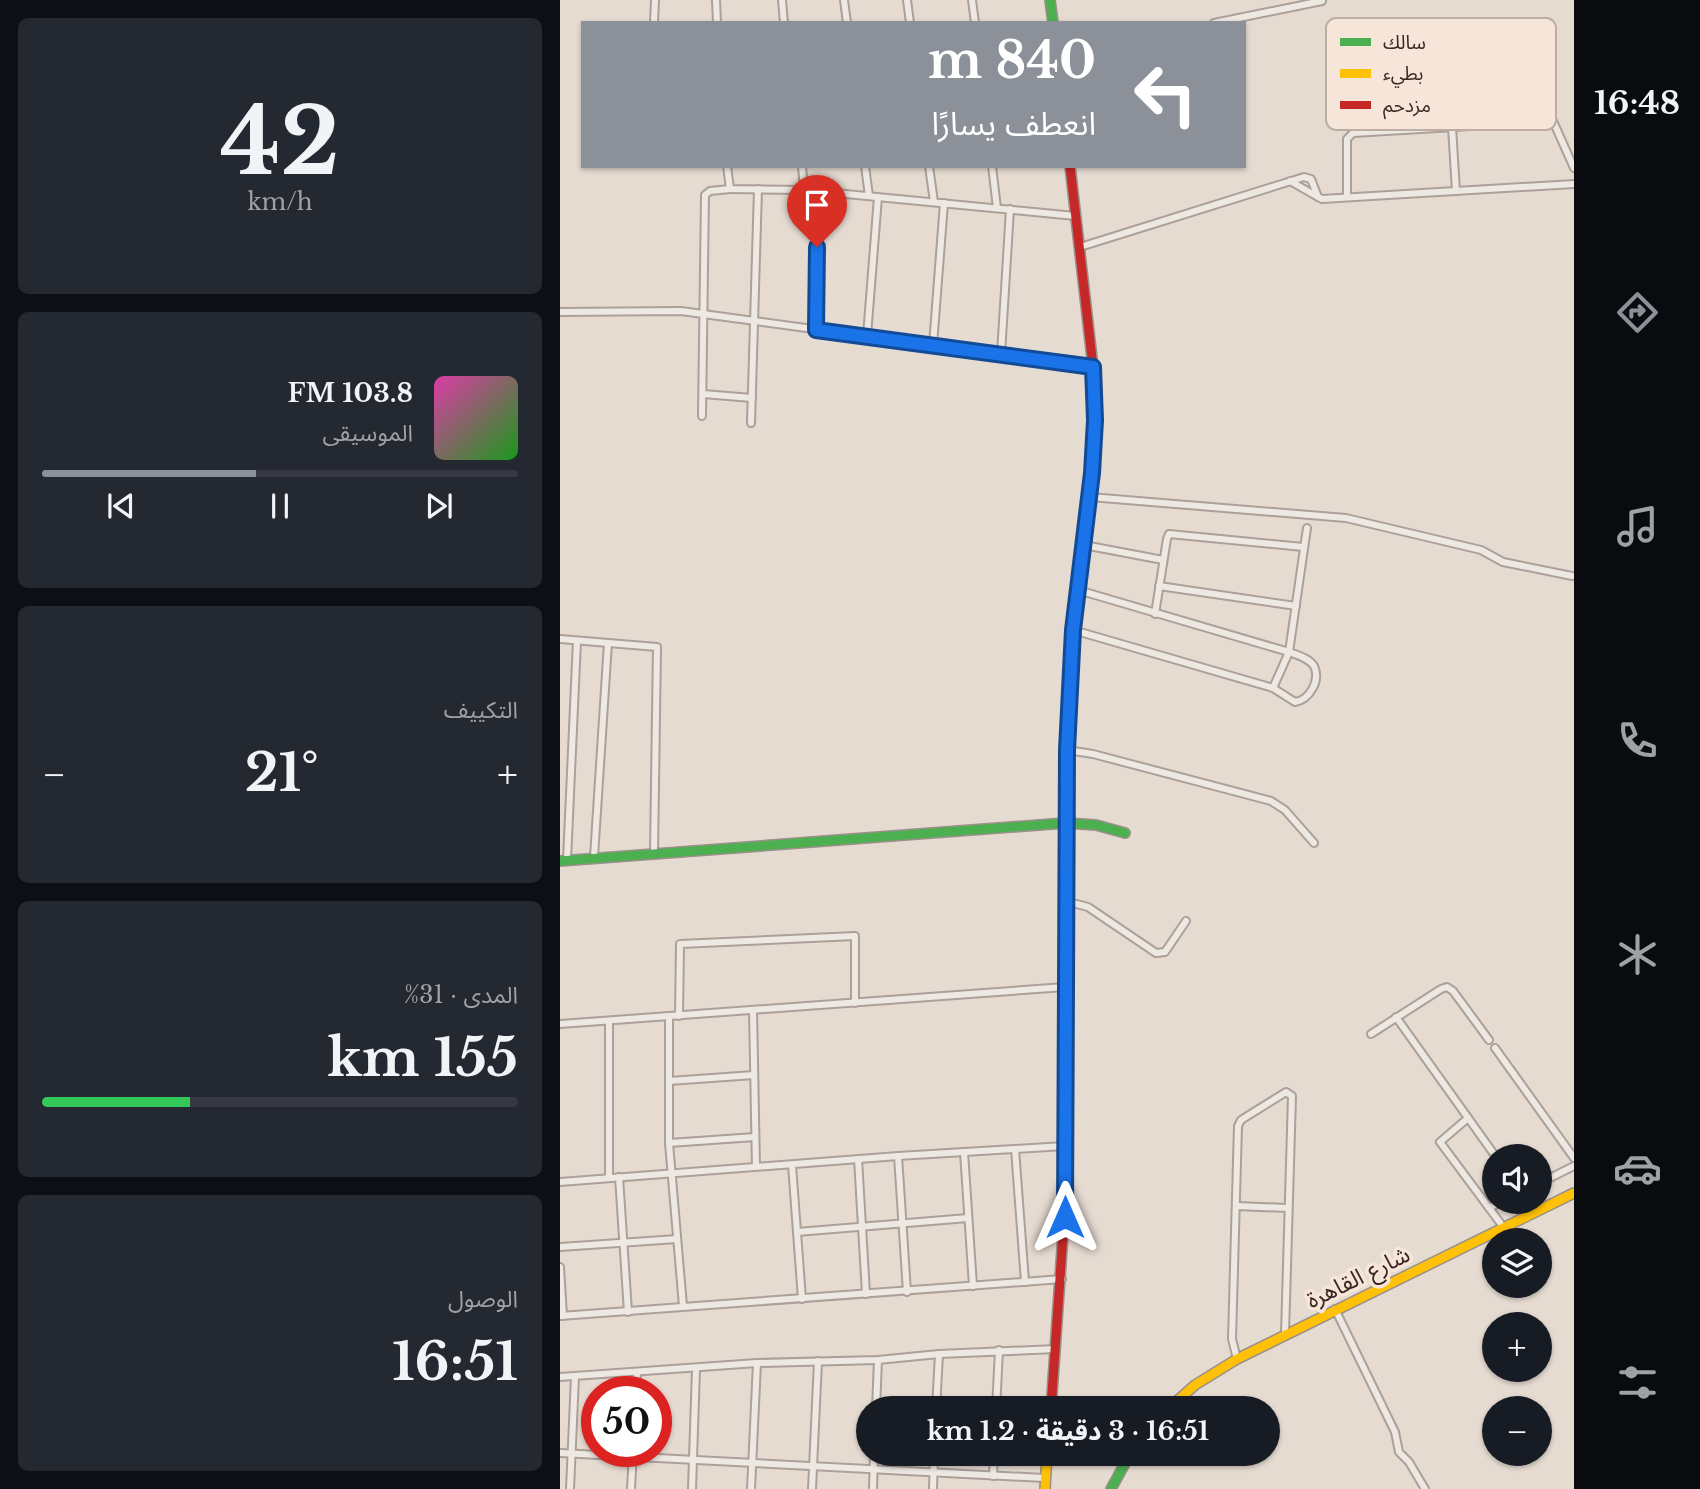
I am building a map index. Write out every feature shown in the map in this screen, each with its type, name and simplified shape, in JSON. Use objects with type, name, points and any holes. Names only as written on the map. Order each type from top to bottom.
[{"type":"main road","points":[[1050,0],[1053,21]]},
{"type":"main road","points":[[1052,1396],[1065,1217],[1067,750],[1073,630],[1090,497],[1095,420],[1093,367],[1070,168]]},
{"type":"main road","points":[[564,860],[1065,823],[1096,825],[1125,833]]},
{"type":"main road","name":"شارع القاهرة","points":[[1552,1204],[1574,1194]]},
{"type":"main road","name":"شارع القاهرة","points":[[1504,1228],[1532,1214]]},
{"type":"main road","name":"شارع القاهرة","points":[[1183,1396],[1195,1385],[1237,1359],[1482,1239]]},
{"type":"main road","points":[[1045,1489],[1046,1466]]},
{"type":"main road","points":[[1111,1489],[1123,1466]]},
{"type":"street","points":[[654,21],[655,0]]},
{"type":"street","points":[[716,0],[717,21]]},
{"type":"street","points":[[782,0],[784,21]]},
{"type":"street","points":[[845,0],[847,21]]},
{"type":"street","points":[[907,0],[910,21]]},
{"type":"street","points":[[972,0],[975,21]]},
{"type":"street","points":[[1224,21],[1322,1]]},
{"type":"street","points":[[1556,128],[1574,168]]},
{"type":"street","points":[[1347,197],[1347,139],[1350,134],[1408,130]]},
{"type":"street","points":[[1452,130],[1456,191]]},
{"type":"street","points":[[727,168],[730,189]]},
{"type":"street","points":[[802,168],[804,190]]},
{"type":"street","points":[[865,168],[869,196]]},
{"type":"street","points":[[929,168],[934,202]]},
{"type":"street","points":[[992,168],[997,208]]},
{"type":"street","points":[[1080,247],[1304,177],[1309,178],[1318,197]]},
{"type":"street","points":[[1290,181],[1322,199],[1574,184]]},
{"type":"street","points":[[751,423],[758,189]]},
{"type":"street","points":[[702,416],[705,195],[710,191],[804,190],[1075,216]]},
{"type":"street","points":[[816,330],[818,192]]},
{"type":"street","points":[[867,336],[878,197]]},
{"type":"street","points":[[933,345],[944,203]]},
{"type":"street","points":[[1000,354],[1010,209]]},
{"type":"street","points":[[560,312],[677,310],[1093,367]]},
{"type":"street","points":[[703,394],[752,398]]},
{"type":"street","points":[[1090,497],[1346,518],[1484,551],[1503,562],[1572,576]]},
{"type":"street","points":[[1273,688],[1289,652],[1307,528]]},
{"type":"street","points":[[1155,614],[1169,534],[1303,547]]},
{"type":"street","points":[[1084,545],[1163,560]]},
{"type":"street","points":[[1159,586],[1296,606]]},
{"type":"street","points":[[1073,630],[1273,688],[1295,702],[1303,701],[1310,695],[1315,677],[1314,667],[1307,659],[1289,652],[1078,590]]},
{"type":"street","points":[[560,639],[656,645],[654,853]]},
{"type":"street","points":[[564,860],[577,641]]},
{"type":"street","points":[[594,857],[608,643]]},
{"type":"street","points":[[1067,750],[1093,754],[1271,801],[1285,810],[1314,843]]},
{"type":"street","points":[[1065,901],[1088,907],[1156,953],[1165,951],[1186,921]]},
{"type":"street","points":[[679,1016],[680,944],[855,936],[855,1003]]},
{"type":"street","points":[[560,1024],[1065,987]]},
{"type":"street","points":[[1371,1034],[1447,987],[1453,991],[1489,1040]]},
{"type":"street","points":[[753,1010],[756,1167]]},
{"type":"street","points":[[669,1016],[669,1143],[684,1306]]},
{"type":"street","points":[[1396,1017],[1487,1144]]},
{"type":"street","points":[[609,1021],[609,1178]]},
{"type":"street","points":[[1495,1048],[1574,1158]]},
{"type":"street","points":[[669,1080],[754,1075]]},
{"type":"street","points":[[1237,1359],[1231,1339],[1239,1123],[1286,1092],[1292,1097],[1285,1334]]},
{"type":"street","points":[[1468,1118],[1440,1142],[1482,1199]]},
{"type":"street","points":[[669,1143],[755,1137]]},
{"type":"street","points":[[560,1182],[1064,1146]]},
{"type":"street","points":[[1015,1149],[1025,1282]]},
{"type":"street","points":[[964,1152],[973,1286]]},
{"type":"street","points":[[898,1156],[907,1292]]},
{"type":"street","points":[[858,1159],[866,1294]]},
{"type":"street","points":[[792,1165],[802,1299]]},
{"type":"street","points":[[1552,1177],[1574,1166]]},
{"type":"street","points":[[619,1177],[628,1312]]},
{"type":"street","points":[[1236,1206],[1288,1208]]},
{"type":"street","points":[[1494,1214],[1504,1228]]},
{"type":"street","points":[[797,1232],[968,1218]]},
{"type":"street","points":[[560,1247],[677,1239]]},
{"type":"street","points":[[560,1267],[562,1316],[1062,1279]]},
{"type":"street","points":[[1335,1309],[1395,1432],[1399,1452],[1409,1462],[1425,1489]]},
{"type":"street","points":[[560,1377],[757,1363],[878,1360],[999,1350],[1056,1349]]},
{"type":"street","points":[[997,1396],[999,1350]]},
{"type":"street","points":[[937,1396],[939,1354]]},
{"type":"street","points":[[877,1396],[878,1360]]},
{"type":"street","points":[[812,1489],[818,1361]]},
{"type":"street","points":[[751,1489],[757,1363]]},
{"type":"street","points":[[692,1489],[696,1369]]},
{"type":"street","points":[[570,1489],[575,1377]]},
{"type":"street","points":[[560,1453],[581,1453]]},
{"type":"street","points":[[672,1458],[1044,1478]]},
{"type":"street","points":[[933,1466],[933,1489]]},
{"type":"street","points":[[993,1466],[993,1476]]},
{"type":"street","points":[[631,1489],[632,1467]]},
{"type":"street","points":[[873,1489],[874,1469]]},
{"type":"traffic: fast","points":[[1050,0],[1053,21]]},
{"type":"traffic: fast","points":[[1065,1205],[1067,742],[1072,644],[1093,479],[1095,413]]},
{"type":"traffic: fast","points":[[560,861],[1065,823],[1096,825],[1125,833]]},
{"type":"traffic: fast","points":[[1111,1489],[1123,1466]]},
{"type":"traffic: slow","points":[[1183,1396],[1195,1385],[1237,1359],[1574,1193]]},
{"type":"traffic: slow","points":[[1045,1489],[1046,1466]]},
{"type":"traffic: jam","points":[[1070,168],[1093,367],[1095,413]]},
{"type":"traffic: jam","points":[[1052,1396],[1065,1205]]},
{"type":"route","points":[[817,247],[816,330],[1093,367],[1095,420],[1092,473],[1073,630],[1067,750],[1065,1217]]}]
